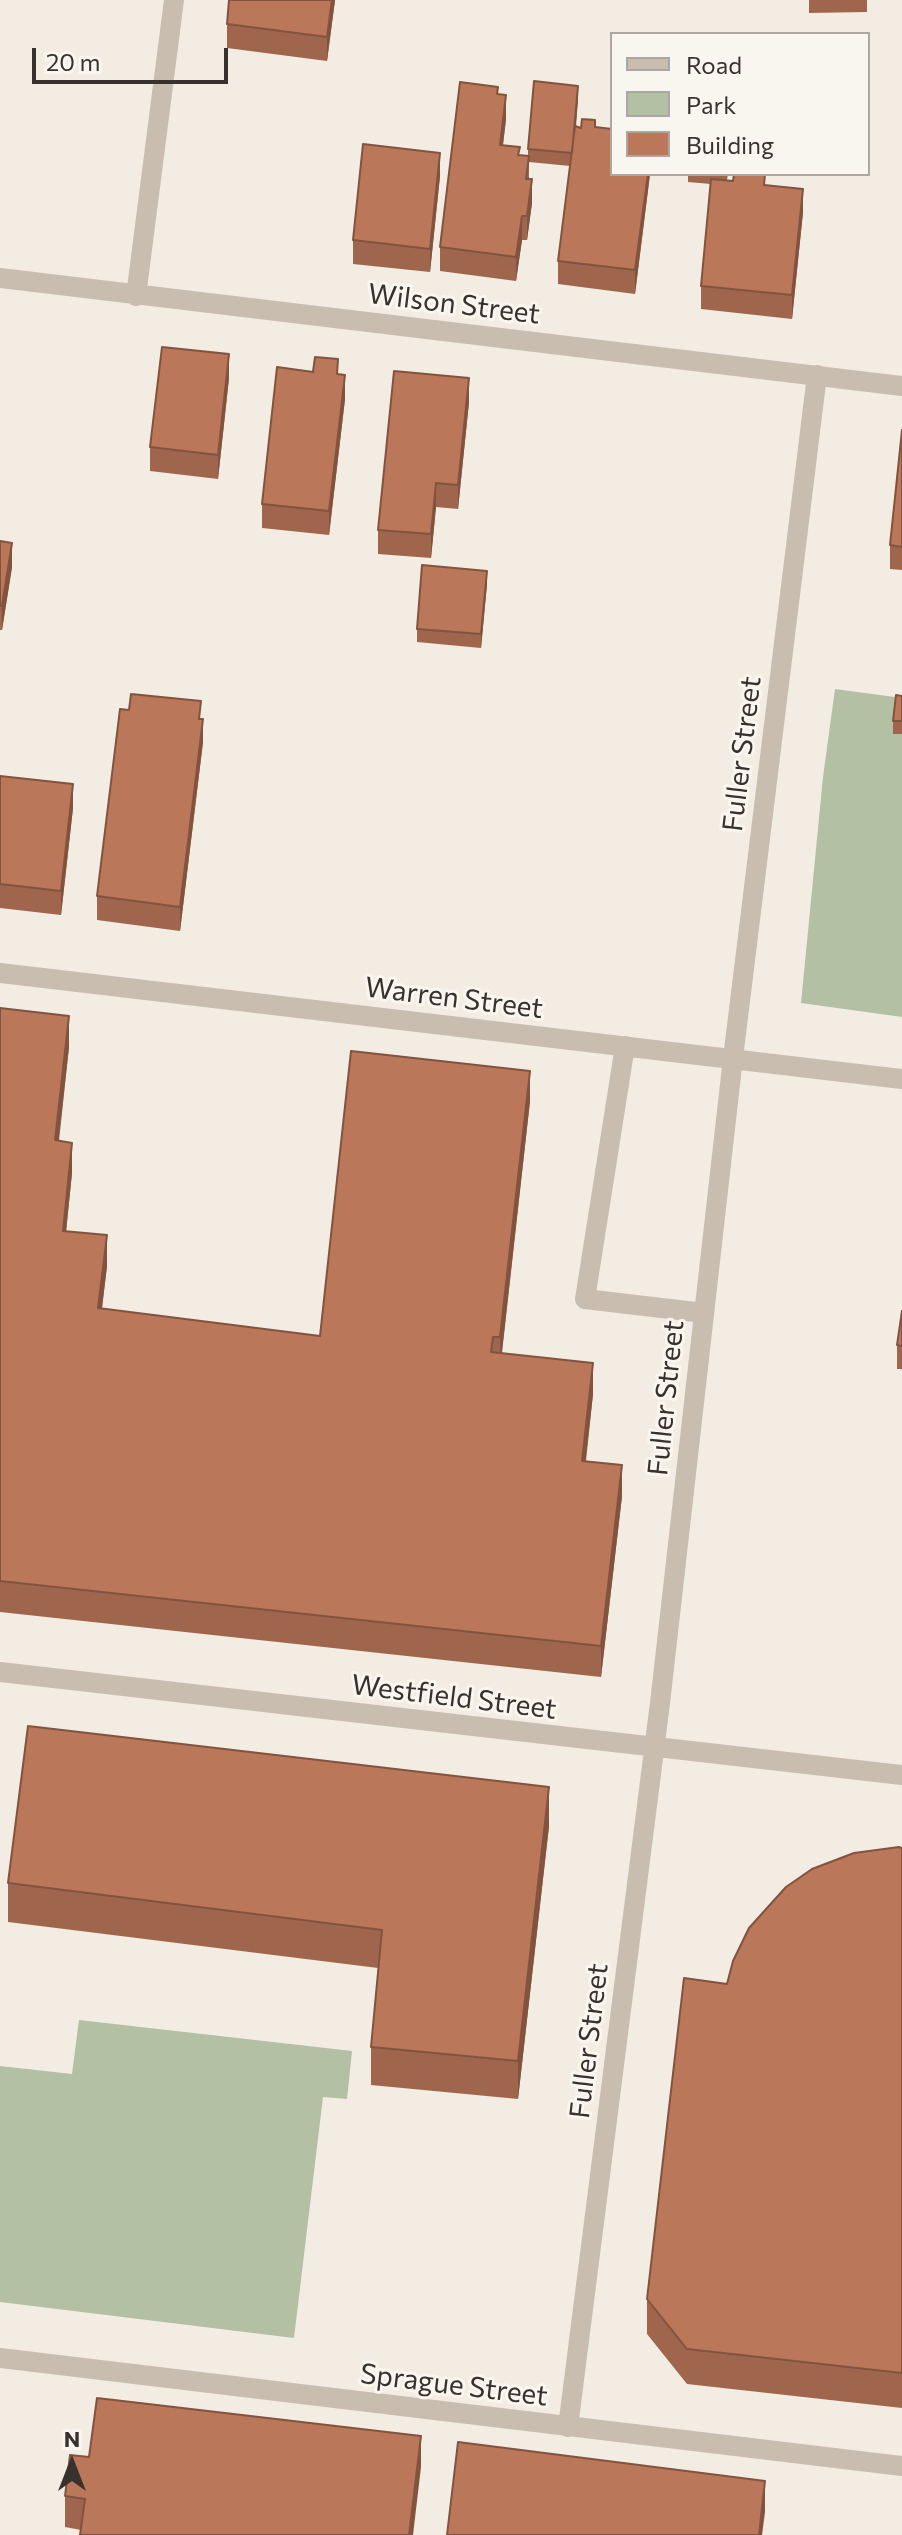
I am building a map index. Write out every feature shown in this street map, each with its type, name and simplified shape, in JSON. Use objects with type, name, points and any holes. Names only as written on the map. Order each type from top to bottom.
[{"type":"street","points":[[136,296],[174,0]]},
{"type":"street","name":"Wilson Street","points":[[0,278],[902,386]]},
{"type":"street","name":"Fuller Street","points":[[568,2427],[654,1748],[733,1058],[817,375]]},
{"type":"street","name":"Warren Street","points":[[0,973],[902,1079]]},
{"type":"street","points":[[625,1046],[585,1299],[704,1313]]},
{"type":"street","name":"Westfield Street","points":[[0,1672],[902,1775]]},
{"type":"street","name":"Sprague Street","points":[[0,2358],[902,2466]]},
{"type":"green space","points":[[835,689],[902,698],[902,1017],[801,1003],[823,777]]},
{"type":"green space","points":[[79,2020],[352,2051],[347,2099],[323,2097],[294,2338],[0,2302],[0,2066],[72,2074]]},
{"type":"building","points":[[229,0],[332,0],[327,37],[227,24]]},
{"type":"building","points":[[534,81],[578,86],[572,153],[528,149]]},
{"type":"building","points":[[460,82],[498,87],[497,94],[506,95],[500,145],[520,147],[518,155],[529,156],[526,179],[532,179],[527,216],[522,216],[516,257],[440,247]]},
{"type":"building","points":[[582,119],[595,120],[595,127],[610,129],[610,176],[648,176],[635,270],[558,261],[575,126],[581,128]]},
{"type":"building","points":[[363,144],[440,153],[430,249],[353,240]]},
{"type":"building","points":[[734,176],[765,176],[764,185],[803,189],[792,295],[701,286],[711,179],[733,181]]},
{"type":"building","points":[[162,347],[229,354],[218,455],[150,447]]},
{"type":"building","points":[[315,357],[338,359],[337,374],[345,375],[329,511],[262,504],[277,367],[313,372]]},
{"type":"building","points":[[394,371],[469,378],[458,485],[436,483],[431,534],[378,530]]},
{"type":"building","points":[[902,430],[902,547],[890,545]]},
{"type":"building","points":[[0,541],[12,543],[2,606],[0,606]]},
{"type":"building","points":[[422,565],[487,571],[481,634],[417,629]]},
{"type":"building","points":[[131,694],[201,701],[199,719],[203,719],[180,907],[97,896],[120,709],[129,710]]},
{"type":"building","points":[[896,695],[902,696],[902,721],[893,721]]},
{"type":"building","points":[[0,776],[73,784],[61,891],[0,884]]},
{"type":"building","points":[[0,1008],[69,1016],[55,1140],[72,1143],[63,1231],[107,1235],[98,1308],[320,1336],[351,1051],[530,1071],[500,1337],[493,1337],[491,1352],[593,1363],[582,1461],[622,1465],[601,1646],[0,1581]]},
{"type":"building","points":[[902,1311],[902,1346],[897,1345]]},
{"type":"building","points":[[28,1726],[549,1787],[518,2061],[371,2047],[382,1930],[8,1883]]},
{"type":"building","points":[[902,1848],[902,2373],[687,2349],[647,2299],[684,1978],[727,1984],[733,1961],[749,1928],[786,1887],[812,1869],[854,1853]]},
{"type":"building","points":[[97,2398],[421,2436],[409,2535],[80,2535],[85,2499],[65,2496],[70,2455],[89,2457]]},
{"type":"building","points":[[458,2442],[765,2481],[759,2535],[447,2535]]}]
